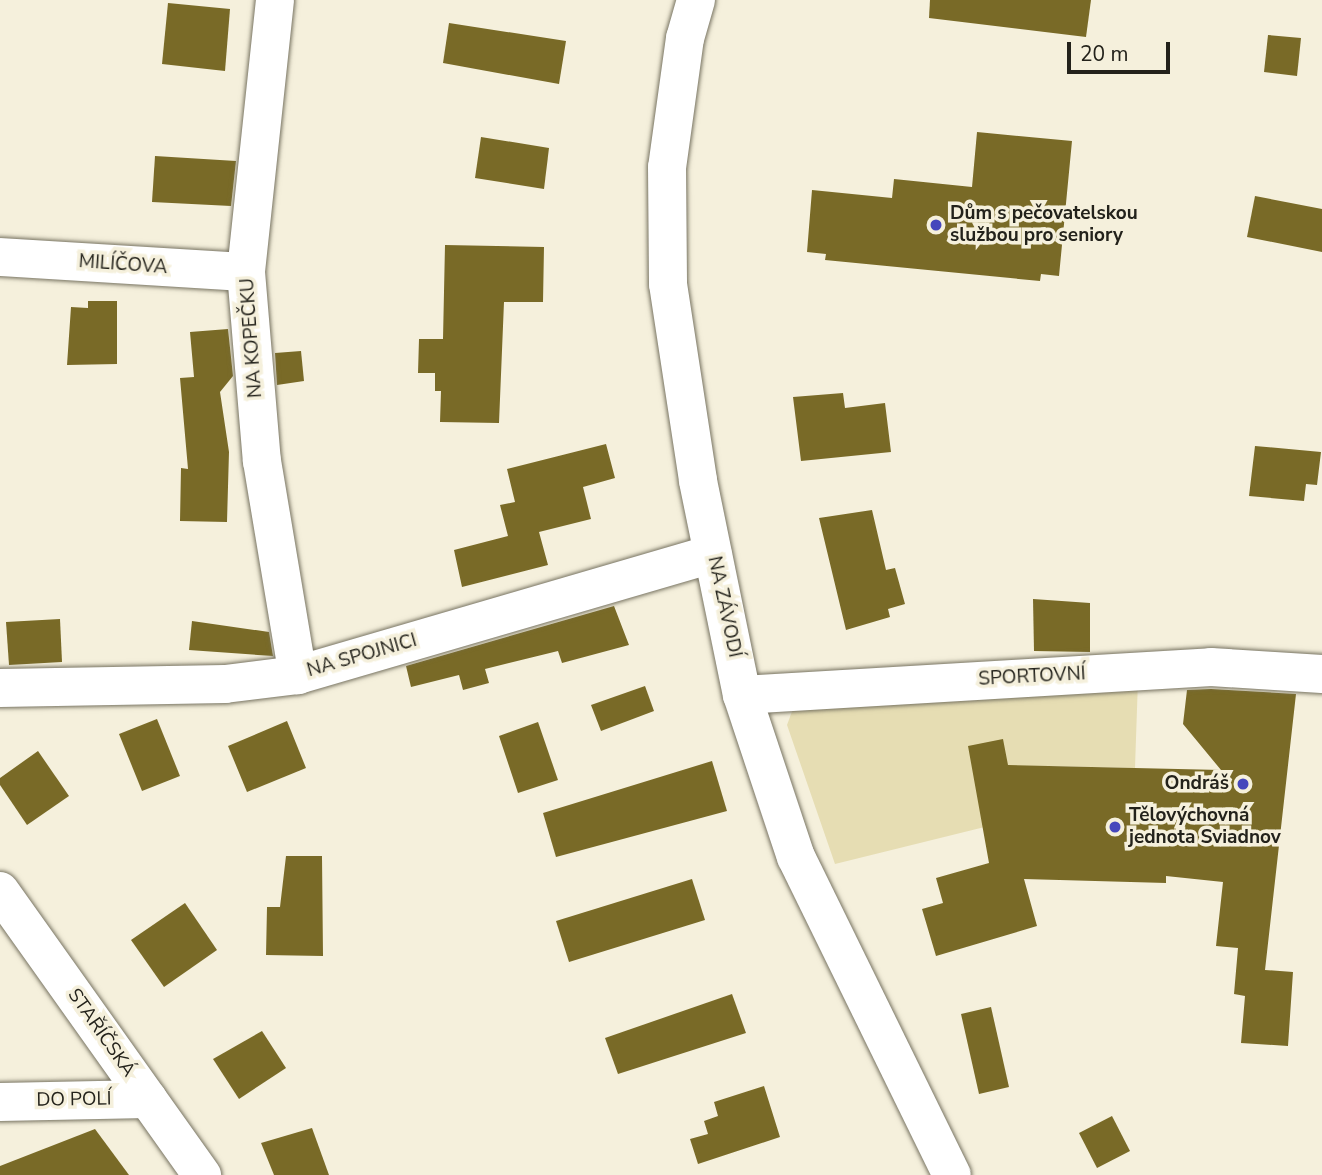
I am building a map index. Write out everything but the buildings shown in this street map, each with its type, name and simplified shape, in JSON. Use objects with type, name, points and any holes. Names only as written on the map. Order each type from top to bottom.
[{"type":"street","name":"NA KOPEČKU","points":[[275,0],[247,272],[262,461],[298,675]]},
{"type":"street","name":"NA ZÁVODÍ","points":[[696,0],[685,38],[667,167],[668,284],[713,554],[742,695],[796,856],[952,1175]]},
{"type":"street","name":"MILÍČOVA","points":[[0,257],[247,272]]},
{"type":"street","name":"NA SPOJNICI","points":[[0,688],[225,684],[298,675],[713,554]]},
{"type":"street","name":"SPORTOVNÍ","points":[[742,695],[1211,667],[1322,674]]},
{"type":"street","name":"STAŘÍČSKÁ","points":[[0,891],[202,1175]]},
{"type":"street","name":"DO POLÍ","points":[[0,1102],[148,1099]]},
{"type":"shaded area","points":[[1138,680],[1135,768],[1052,766],[1029,816],[835,864],[787,725],[794,706]]},
{"type":"place","name":"Dům s pečovatelskou službou pro seniory","points":[[936,225]]},
{"type":"place","name":"Ondráš","points":[[1243,784]]},
{"type":"place","name":"Tělovýchovná jednota Sviadnov","points":[[1115,827]]}]
